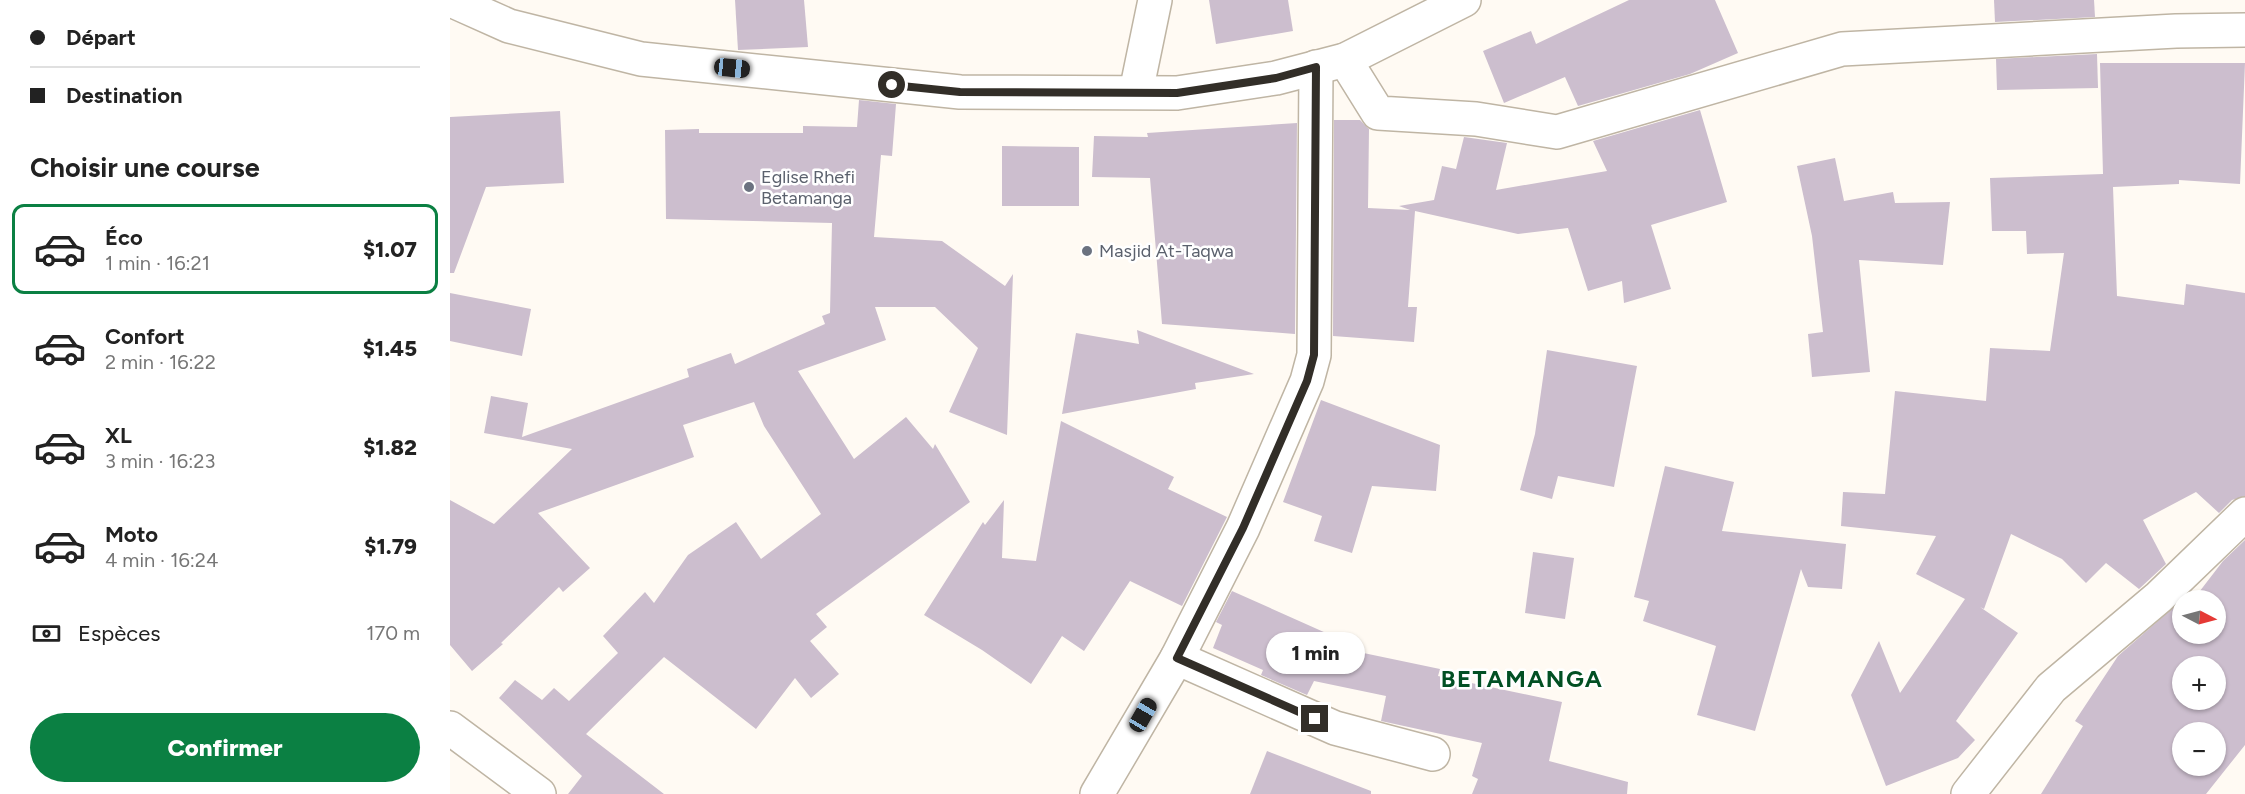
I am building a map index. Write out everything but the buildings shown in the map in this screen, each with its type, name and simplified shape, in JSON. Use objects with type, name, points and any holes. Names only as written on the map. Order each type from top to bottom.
[{"type":"street","points":[[451,0],[509,26],[641,59],[960,92],[1177,93],[1276,78],[1330,63],[1464,0]]},
{"type":"street","points":[[1136,92],[1155,0]]},
{"type":"street","points":[[1330,63],[1378,114],[1476,119],[1557,132],[1842,49],[2176,31],[2245,30]]},
{"type":"street","points":[[1097,794],[1177,658],[1243,528],[1307,381],[1314,355],[1330,63]]},
{"type":"street","points":[[1968,794],[2051,688],[2159,597],[2245,514]]},
{"type":"street","points":[[1177,658],[1335,728],[1433,754]]},
{"type":"street","points":[[450,728],[540,794]]},
{"type":"place","name":"Eglise Rhefi Betamanga","points":[[749,187]]},
{"type":"place","name":"Masjid At-Taqwa","points":[[1087,251]]},
{"type":"district","name":"BETAMANGA","points":[[1522,679]]},
{"type":"route","points":[[892,85],[960,92],[1177,93],[1276,78],[1316,67],[1314,355],[1307,381],[1243,528],[1177,658],[1315,719]]}]
